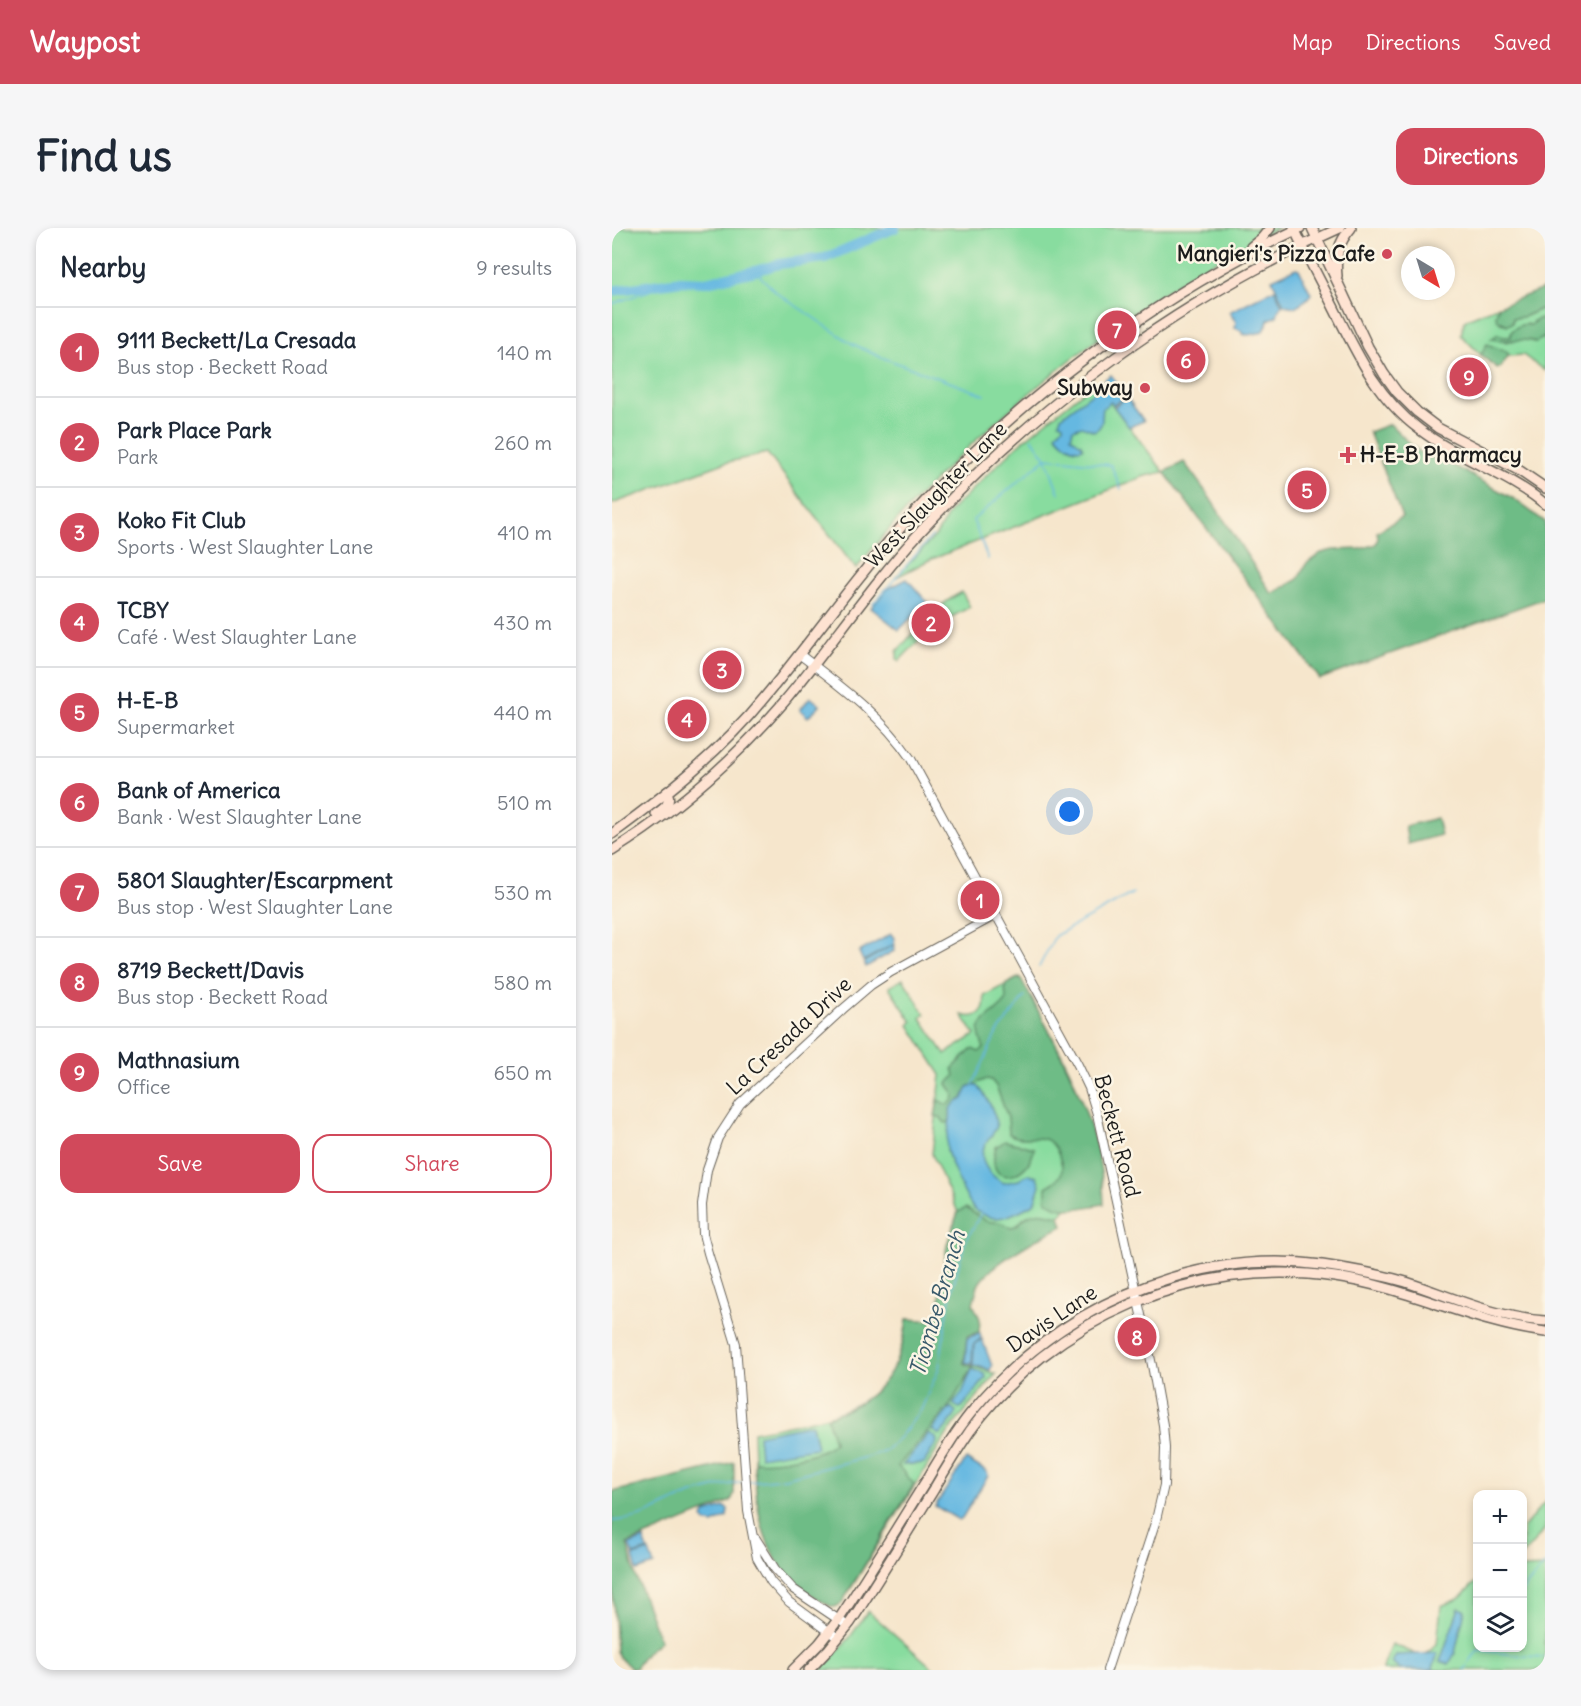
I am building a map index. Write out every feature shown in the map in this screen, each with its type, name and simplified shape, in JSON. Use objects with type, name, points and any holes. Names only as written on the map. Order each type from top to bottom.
[{"type":"main road","points":[[1218,271],[1228,260],[1256,244],[1270,228]]},
{"type":"main road","points":[[1312,228],[1376,362],[1394,388],[1417,412],[1438,428],[1509,465],[1545,489]]},
{"type":"main road","name":"West Slaughter Lane","points":[[612,851],[679,804],[719,770],[761,728],[891,565],[975,475],[1047,410],[1114,359],[1206,298],[1340,228]]},
{"type":"main road","points":[[1338,285],[1335,263],[1337,253],[1339,245],[1351,228]]},
{"type":"main road","points":[[1296,229],[1302,246],[1360,359],[1384,396],[1408,420],[1434,440],[1521,487],[1545,504]]},
{"type":"main road","name":"West Slaughter Lane","points":[[612,834],[667,792],[714,751],[764,699],[860,576],[932,494],[1015,416],[1104,345],[1163,304],[1296,229]]},
{"type":"main road","points":[[1104,345],[1114,359]]},
{"type":"main road","points":[[1384,396],[1394,388]]},
{"type":"main road","points":[[1502,477],[1509,465]]},
{"type":"main road","points":[[679,804],[675,796],[677,790],[705,764],[714,751]]},
{"type":"main road","points":[[634,837],[639,828],[668,804],[667,792]]},
{"type":"main road","name":"Davis Lane","points":[[793,1670],[839,1620],[957,1432],[996,1383],[1028,1354],[1065,1326],[1115,1298],[1168,1279],[1227,1266],[1296,1262],[1371,1273],[1489,1309],[1545,1321]]},
{"type":"main road","name":"Davis Lane","points":[[809,1670],[848,1626],[960,1446],[999,1396],[1029,1367],[1059,1343],[1096,1321],[1137,1301],[1182,1286],[1234,1276],[1312,1274],[1377,1285],[1493,1322],[1545,1332]]},
{"type":"street","name":"Beckett Road","points":[[799,654],[865,705],[899,741],[920,774],[1079,1066],[1091,1094],[1163,1425],[1165,1474],[1156,1520],[1107,1670]]},
{"type":"street","name":"La Cresada Drive","points":[[838,1638],[796,1609],[775,1587],[757,1558],[746,1493],[736,1344],[708,1253],[702,1219],[707,1170],[718,1138],[732,1114],[748,1095],[864,991],[891,972],[996,915]]},
{"type":"street","name":"La Cresada Drive","points":[[752,1533],[770,1562],[787,1583],[848,1626]]},
{"type":"green space","points":[[612,228],[1279,228],[1229,253],[1158,296],[1058,370],[996,422],[937,478],[856,569],[767,453],[724,463],[612,504]]},
{"type":"green space","points":[[1545,288],[1545,307],[1523,317],[1513,318],[1512,323],[1508,325],[1497,320],[1499,306]]},
{"type":"green space","points":[[1499,306],[1496,315],[1500,323],[1508,325],[1512,323],[1513,318],[1523,317],[1545,307],[1545,319],[1533,321],[1531,325],[1525,324],[1511,334],[1511,337],[1498,334],[1505,342],[1523,339],[1534,342],[1545,337],[1545,371],[1523,355],[1509,356],[1486,346],[1481,355],[1461,335],[1467,319]]},
{"type":"green space","points":[[1537,319],[1545,319],[1545,337],[1536,342],[1491,339],[1498,334],[1511,337],[1511,332],[1515,328],[1531,325]]},
{"type":"green space","points":[[1487,344],[1509,355],[1500,368],[1481,355]]},
{"type":"green space","points":[[1095,382],[1164,472],[1145,476],[927,561],[895,578],[936,535],[951,510],[1019,444]]},
{"type":"green space","points":[[1390,424],[1421,453],[1444,460],[1514,499],[1545,522],[1545,598],[1320,679],[1164,472],[1184,462],[1272,594],[1298,579],[1306,564],[1321,553],[1360,549],[1376,544],[1377,532],[1402,517],[1369,432]]},
{"type":"green space","points":[[962,592],[970,607],[931,628],[899,661],[897,651],[912,634],[935,611]]},
{"type":"green space","points":[[1437,818],[1441,835],[1408,844],[1405,826]]},
{"type":"green space","points":[[1020,977],[1076,1085],[1090,1127],[1103,1186],[1064,1210],[1060,1216],[1055,1215],[990,1256],[970,1295],[964,1363],[996,1374],[951,1428],[841,1604],[835,1607],[830,1606],[796,1583],[771,1550],[759,1513],[753,1432],[808,1421],[855,1405],[874,1392],[889,1374],[900,1350],[907,1319],[937,1321],[947,1245],[958,1212],[932,1154],[941,1075],[909,1025],[912,1022],[889,987],[903,979],[925,1014],[921,1018],[945,1054],[975,1035],[962,1015],[972,1016],[980,1013],[984,1006],[984,996]]},
{"type":"green space","points":[[1020,977],[1063,1058],[1087,1114],[1101,1173],[1104,1204],[1066,1209],[1052,1205],[1046,1200],[1046,1187],[1057,1180],[1062,1171],[1056,1150],[1045,1139],[1024,1138],[1009,1134],[1008,1118],[996,1086],[991,1080],[987,1079],[968,1087],[963,1099],[951,1112],[949,1122],[945,1123],[940,1117],[935,1116],[938,1100],[947,1105],[953,1100],[954,1094],[947,1084],[955,1076],[953,1068],[972,1049],[979,1052],[984,1048],[979,1031],[981,1026],[1006,1001],[1005,985]]},
{"type":"green space","points":[[1005,1141],[1034,1148],[1031,1159],[1025,1167],[1009,1176],[1002,1175],[996,1170],[994,1161],[996,1147]]},
{"type":"green space","points":[[966,1208],[986,1221],[1002,1223],[1010,1227],[1017,1225],[1031,1214],[1040,1212],[1060,1216],[1063,1226],[1007,1258],[980,1282],[973,1304],[980,1319],[979,1332],[967,1336],[964,1363],[973,1367],[950,1405],[898,1466],[914,1484],[841,1604],[835,1607],[830,1606],[795,1583],[775,1557],[762,1527],[756,1495],[754,1461],[797,1458],[828,1447],[834,1442],[827,1417],[860,1403],[884,1382],[899,1354],[907,1319],[937,1321],[947,1245],[958,1212]]},
{"type":"green space","points":[[734,1462],[734,1494],[731,1501],[627,1544],[636,1577],[660,1641],[632,1669],[616,1651],[612,1576],[612,1492]]},
{"type":"green space","points":[[1545,1502],[1545,1529],[1527,1550],[1527,1523]]},
{"type":"green space","points":[[1545,1567],[1545,1670],[1382,1670],[1392,1644],[1423,1657],[1437,1644],[1441,1606],[1460,1598],[1473,1585],[1473,1652],[1527,1652],[1527,1568]]},
{"type":"green space","points":[[868,1611],[935,1670],[821,1670],[850,1637]]},
{"type":"water","points":[[1296,268],[1299,269],[1311,294],[1295,307],[1284,305],[1272,279]]},
{"type":"water","points":[[1275,289],[1282,305],[1277,316],[1268,320],[1263,331],[1247,335],[1235,328],[1236,322],[1229,312]]},
{"type":"water","points":[[1111,375],[1126,397],[1113,405],[1111,402],[1103,408],[1101,424],[1094,431],[1082,426],[1073,429],[1071,437],[1083,448],[1075,449],[1068,446],[1056,434],[1063,427],[1063,424],[1059,422],[1061,417],[1099,388]]},
{"type":"water","points":[[1127,398],[1144,421],[1129,427],[1114,407]]},
{"type":"water","points":[[907,579],[927,602],[899,630],[871,608],[887,589]]},
{"type":"water","points":[[810,697],[820,705],[808,717],[800,710]]},
{"type":"water","points":[[891,934],[894,938],[894,951],[866,967],[864,962],[893,945],[863,961],[859,952]]},
{"type":"water","points":[[978,1086],[984,1095],[997,1126],[985,1144],[983,1158],[987,1168],[1004,1183],[1019,1180],[1028,1174],[1037,1177],[1040,1185],[1034,1204],[1005,1217],[990,1217],[974,1209],[959,1181],[947,1150],[950,1109],[956,1102],[963,1099],[968,1087]]},
{"type":"water","points":[[980,1333],[981,1338],[973,1345],[972,1364],[965,1362],[967,1338]]},
{"type":"water","points":[[982,1339],[992,1366],[990,1370],[973,1365],[974,1344]]},
{"type":"water","points":[[972,1369],[985,1374],[986,1378],[959,1408],[953,1404],[962,1393]]},
{"type":"water","points":[[951,1407],[956,1412],[955,1416],[941,1434],[938,1434],[932,1430]]},
{"type":"water","points":[[812,1424],[817,1448],[760,1457],[758,1435]]},
{"type":"water","points":[[929,1433],[936,1438],[937,1442],[924,1463],[903,1465]]},
{"type":"water","points":[[966,1459],[987,1472],[988,1476],[959,1520],[935,1506]]},
{"type":"water","points":[[724,1507],[728,1509],[727,1517],[713,1524],[705,1522],[703,1518],[705,1513]]},
{"type":"water","points":[[644,1539],[648,1550],[633,1555],[629,1545]]},
{"type":"water","points":[[649,1551],[654,1565],[637,1571],[633,1556]]},
{"type":"water","points":[[1459,1608],[1465,1610],[1455,1653],[1449,1664],[1440,1661]]},
{"type":"water","points":[[1438,1653],[1433,1668],[1435,1670],[1400,1670],[1392,1663],[1396,1655]]},
{"type":"waterway","points":[[612,291],[681,281],[706,282],[779,264],[825,258],[895,228]]},
{"type":"waterway","points":[[755,271],[777,293],[851,343],[878,356],[985,395]]},
{"type":"waterway","points":[[612,304],[654,289],[655,284]]},
{"type":"waterway","points":[[1032,438],[1046,458],[1059,493]]},
{"type":"waterway","points":[[988,559],[973,520],[1046,458],[1111,465],[1121,489]]},
{"type":"waterway","points":[[873,604],[932,536]]},
{"type":"waterway","name":"Tiombe Branch","points":[[1039,967],[1055,936],[1133,893]]},
{"type":"waterway","name":"Tiombe Branch","points":[[973,1085],[995,1036],[1025,996]]},
{"type":"waterway","name":"Tiombe Branch","points":[[748,1482],[785,1478],[870,1456],[886,1450],[900,1437],[921,1410],[939,1368],[950,1297],[964,1245],[981,1213]]},
{"type":"waterway","name":"Tiombe Branch","points":[[612,1521],[640,1516],[694,1493],[743,1482]]},
{"type":"waterway","points":[[1527,1585],[1545,1564]]},
{"type":"waterway","points":[[1464,1670],[1478,1650],[1545,1657]]},
{"type":"place","name":"Mangieri's Pizza Cafe","points":[[1387,254]]},
{"type":"place","name":"5801 Slaughter/Escarpment","points":[[1117,330]]},
{"type":"place","name":"Bank of America","points":[[1186,360]]},
{"type":"place","name":"Mathnasium","points":[[1469,377]]},
{"type":"place","name":"Subway","points":[[1145,388]]},
{"type":"place","name":"H-E-B Pharmacy","points":[[1348,455]]},
{"type":"place","name":"H-E-B","points":[[1307,490]]},
{"type":"place","name":"Park Place Park","points":[[931,623]]},
{"type":"place","name":"Koko Fit Club","points":[[722,670]]},
{"type":"place","name":"TCBY","points":[[687,719]]},
{"type":"place","name":"9111 Beckett/La Cresada","points":[[980,900]]},
{"type":"place","name":"8719 Beckett/Davis","points":[[1137,1337]]}]
